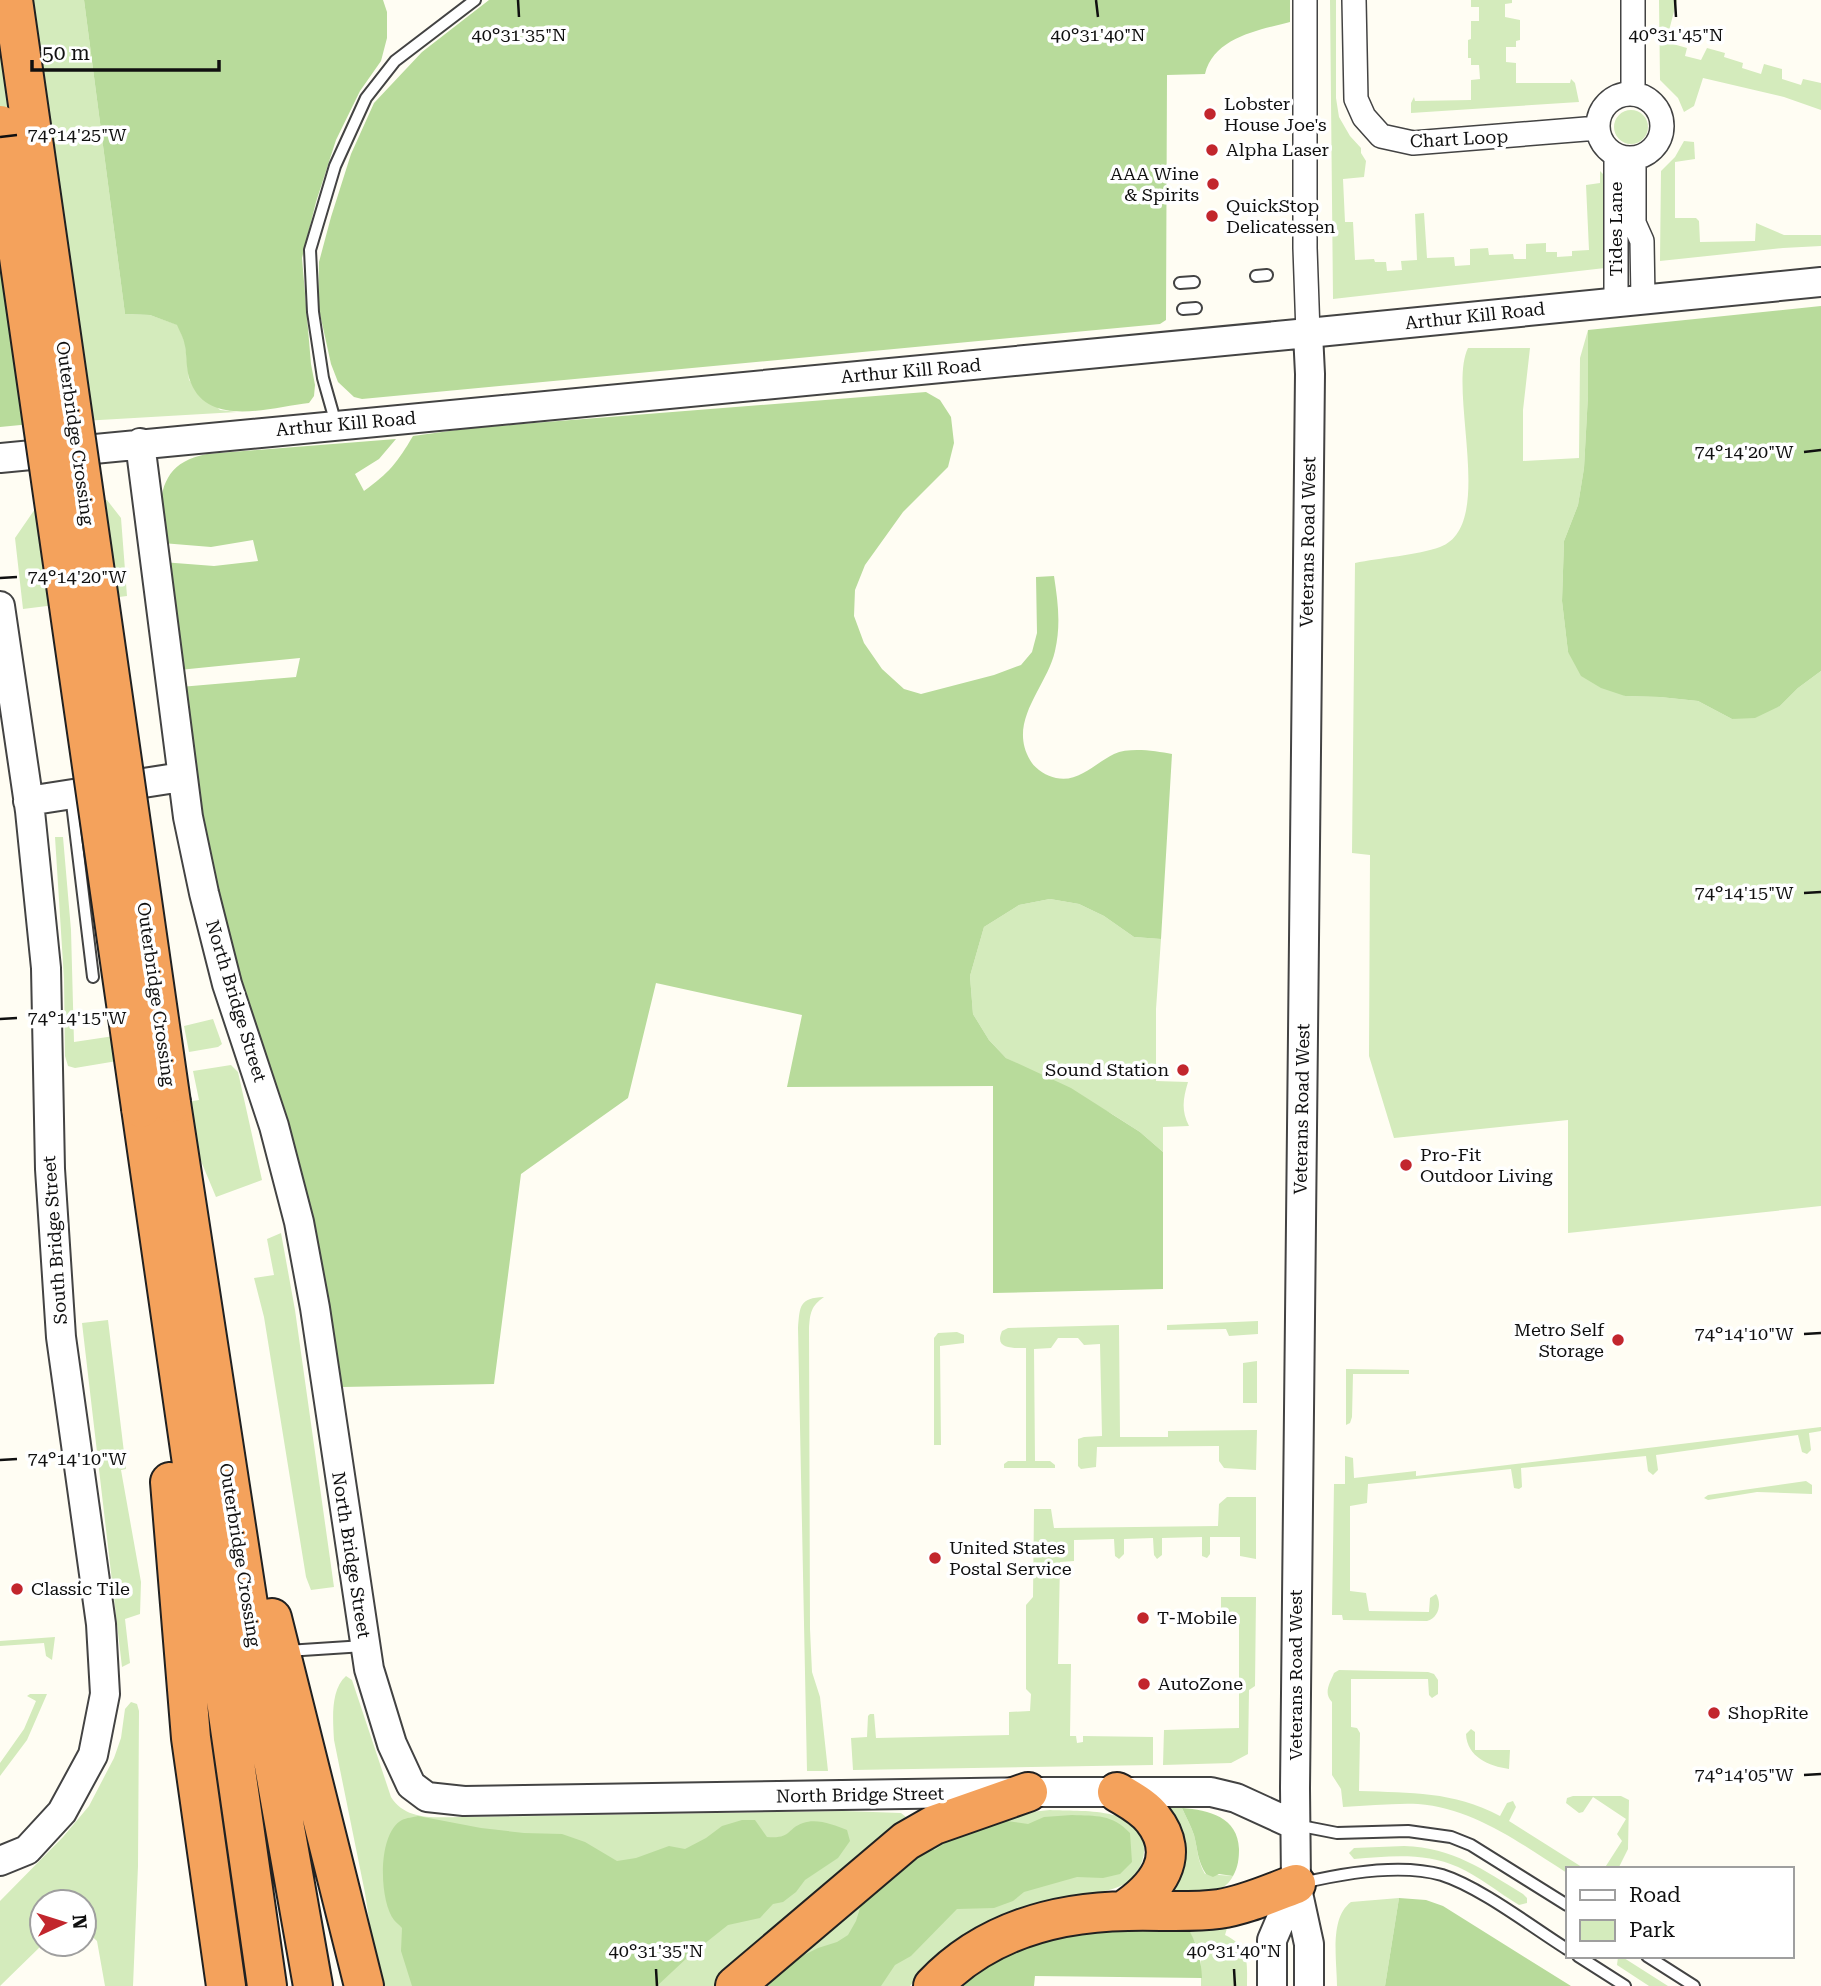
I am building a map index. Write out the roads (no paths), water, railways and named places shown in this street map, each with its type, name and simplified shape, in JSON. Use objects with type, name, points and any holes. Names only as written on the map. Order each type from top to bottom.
[{"type":"highway","name":"Outerbridge Crossing","points":[[13,0],[156,1105],[159,1232],[267,1986]]},
{"type":"highway","name":"Outerbridge Crossing","points":[[0,125],[156,1105],[222,1439],[265,1715],[313,1986]]},
{"type":"highway","points":[[159,1232],[167,1442],[191,1738],[223,1977]]},
{"type":"highway","points":[[222,1439],[281,1651],[364,1986]]},
{"type":"highway","points":[[735,1986],[906,1841],[934,1825],[1028,1792]]},
{"type":"highway","points":[[1117,1792],[1152,1817],[1165,1846],[1163,1868],[1158,1881],[1138,1901],[1123,1911]]},
{"type":"highway","points":[[933,1986],[980,1948],[1024,1927],[1069,1915],[1222,1909],[1296,1884]]},
{"type":"street","points":[[1305,0],[1305,248],[1308,333]]},
{"type":"street","name":"Chart Loop","points":[[1354,0],[1356,99],[1364,117],[1381,136],[1413,143],[1598,128]]},
{"type":"street","points":[[1633,0],[1633,94],[1623,94],[1606,104],[1601,112],[1598,128],[1602,141],[1633,156]]},
{"type":"street","name":"Tides Lane","points":[[1633,94],[1652,102],[1662,120],[1663,130],[1660,140],[1633,156]]},
{"type":"street","name":"Tides Lane","points":[[1630,301],[1648,224],[1633,156]]},
{"type":"street","name":"Tides Lane","points":[[1630,301],[1633,156]]},
{"type":"street","name":"Arthur Kill Road","points":[[0,457],[1821,282]]},
{"type":"street","name":"Veterans Road West","points":[[1308,333],[1295,1825],[1296,1884],[1309,1944],[1309,1986]]},
{"type":"street","name":"North Bridge Street","points":[[140,443],[183,778],[198,867],[227,984],[274,1126],[299,1222],[315,1308],[364,1646],[375,1693],[405,1776],[411,1785],[439,1800],[464,1801],[1199,1792],[1224,1794],[1295,1825]]},
{"type":"street","name":"South Bridge Street","points":[[0,606],[29,801],[46,968],[50,1169],[61,1338],[100,1624],[106,1694],[93,1755],[62,1812],[0,1879]]},
{"type":"street","points":[[29,801],[183,778]]},
{"type":"street","name":"South Bridge Street","points":[[0,1861],[27,1850]]},
{"type":"street","name":"Veterans Road West","points":[[1272,1986],[1272,1940],[1296,1884]]},
{"type":"lane","points":[[336,425],[323,378],[313,312],[310,250],[335,166],[366,97],[395,61],[475,0]]},
{"type":"lane","points":[[1180,283],[1194,282]]},
{"type":"lane","points":[[1183,310],[1196,308]]},
{"type":"lane","points":[[71,795],[93,977]]},
{"type":"lane","points":[[281,1651],[364,1646]]},
{"type":"lane","points":[[1295,1825],[1337,1833],[1408,1831],[1451,1837],[1471,1845],[1566,1904]]},
{"type":"lane","points":[[1296,1884],[1337,1874],[1410,1870],[1427,1872],[1466,1886],[1566,1948]]},
{"type":"lane","points":[[1584,1958],[1625,1986]]},
{"type":"lane","points":[[1650,1958],[1694,1986]]},
{"type":"place","name":"Lobster House Joe's","points":[[1210,114]]},
{"type":"place","name":"Alpha Laser","points":[[1212,150]]},
{"type":"place","name":"AAA Wine & Spirits","points":[[1213,184]]},
{"type":"place","name":"QuickStop Delicatessen","points":[[1212,216]]},
{"type":"place","name":"Sound Station","points":[[1183,1070]]},
{"type":"place","name":"Pro-Fit Outdoor Living","points":[[1406,1165]]},
{"type":"place","name":"Metro Self Storage","points":[[1618,1340]]},
{"type":"place","name":"United States Postal Service","points":[[935,1558]]},
{"type":"place","name":"Classic Tile","points":[[17,1589]]},
{"type":"place","name":"T-Mobile","points":[[1143,1618]]},
{"type":"place","name":"AutoZone","points":[[1144,1684]]},
{"type":"place","name":"ShopRite","points":[[1714,1713]]}]
